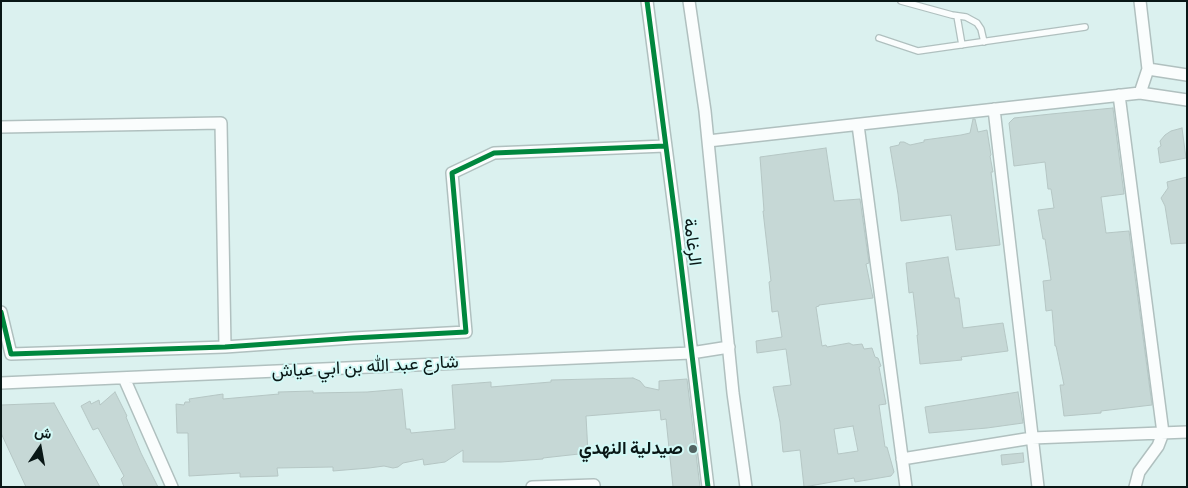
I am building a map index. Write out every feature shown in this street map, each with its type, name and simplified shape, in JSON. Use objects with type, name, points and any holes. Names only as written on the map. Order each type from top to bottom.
[{"type":"street","name":"الرغامة","points":[[646,1],[708,487]]},
{"type":"street","name":"الرغامة","points":[[689,1],[705,111],[733,393],[746,487]]},
{"type":"street","points":[[1140,1],[1148,70],[1140,93]]},
{"type":"street","points":[[1148,70],[1187,75]]},
{"type":"street","points":[[708,141],[1140,93],[1187,100]]},
{"type":"street","points":[[1119,95],[1163,432],[1158,446],[1139,472],[1135,487]]},
{"type":"street","points":[[994,109],[1038,487]]},
{"type":"street","points":[[1,127],[221,123],[225,347]]},
{"type":"street","points":[[858,125],[906,487]]},
{"type":"street","points":[[1,312],[11,354],[225,347],[466,332],[452,173],[494,153],[665,146]]},
{"type":"street","name":"شارع عبد الله بن ابي عياش","points":[[1,383],[691,353],[729,346]]},
{"type":"street","points":[[124,378],[172,487]]},
{"type":"street","points":[[902,459],[1032,438],[1187,432]]},
{"type":"street","points":[[532,487],[594,484],[594,487]]},
{"type":"lane","points":[[901,1],[966,17],[977,23],[981,29],[984,42]]},
{"type":"lane","points":[[957,16],[962,45]]},
{"type":"lane","points":[[879,38],[918,51],[1085,28]]},
{"type":"building","points":[[1113,108],[1124,194],[1101,197],[1106,233],[1129,231],[1152,405],[1101,411],[1101,413],[1064,416],[1060,385],[1064,385],[1055,346],[1052,310],[1046,311],[1043,281],[1051,280],[1045,239],[1043,239],[1038,210],[1054,208],[1051,189],[1048,189],[1045,162],[1014,166],[1009,123],[1014,118]]},
{"type":"building","points":[[973,119],[975,119],[978,132],[987,130],[1000,245],[956,250],[951,215],[901,221],[890,147],[899,145],[900,142],[910,145],[924,142],[924,140],[970,133]]},
{"type":"building","points":[[1182,128],[1186,158],[1160,163],[1158,148],[1161,146],[1160,141],[1171,131]]},
{"type":"building","points":[[826,148],[834,201],[860,199],[869,263],[866,264],[873,298],[819,305],[816,307],[822,346],[826,345],[827,347],[849,343],[853,345],[862,344],[864,349],[872,348],[875,357],[878,358],[881,366],[879,367],[886,404],[879,405],[885,447],[887,447],[894,472],[891,476],[855,482],[854,478],[804,487],[800,450],[783,452],[780,422],[773,387],[791,385],[786,349],[757,353],[756,341],[782,337],[778,311],[772,312],[760,157]],"holes":[[[853,426],[858,451],[838,454],[834,429]]]},
{"type":"building","points":[[1187,177],[1187,243],[1171,244],[1165,206],[1161,198],[1168,188],[1167,182]]},
{"type":"building","points":[[948,257],[955,298],[959,298],[963,328],[1003,323],[1008,351],[961,357],[962,360],[920,364],[913,292],[909,293],[906,263]]},
{"type":"building","points":[[633,378],[640,381],[645,387],[659,390],[659,381],[687,379],[700,487],[673,487],[666,419],[661,420],[660,410],[586,416],[588,453],[543,459],[463,462],[463,450],[445,462],[424,465],[423,459],[403,463],[393,468],[384,466],[333,471],[333,467],[277,468],[278,476],[240,477],[240,473],[189,476],[188,433],[177,433],[176,404],[184,405],[185,402],[190,402],[189,399],[223,394],[223,399],[279,394],[278,392],[367,392],[402,389],[406,429],[410,429],[411,433],[455,429],[452,385],[491,382],[491,387],[551,382],[551,380]]},
{"type":"building","points":[[115,392],[158,487],[124,487],[121,479],[124,476],[98,428],[93,430],[81,406],[90,401],[91,404],[99,400],[100,405]]},
{"type":"building","points":[[1018,392],[1023,423],[929,433],[925,407]]},
{"type":"building","points":[[54,403],[100,487],[26,487],[1,433],[1,405]]},
{"type":"building","points":[[1023,453],[1024,462],[1002,465],[1001,455]]},
{"type":"cycle path","points":[[647,1],[708,487]]},
{"type":"cycle path","points":[[1,312],[11,354],[225,347],[466,332],[452,173],[494,153],[665,146]]},
{"type":"place","name":"صيدلية النهدي","points":[[693,449]]}]
